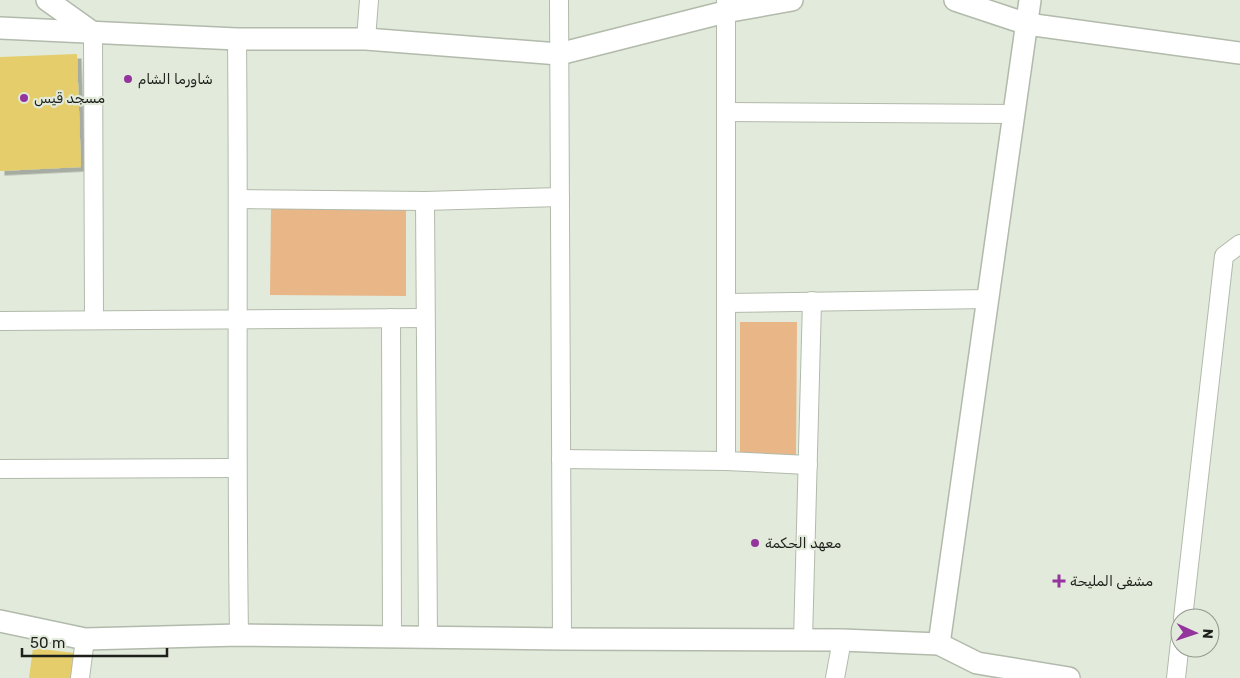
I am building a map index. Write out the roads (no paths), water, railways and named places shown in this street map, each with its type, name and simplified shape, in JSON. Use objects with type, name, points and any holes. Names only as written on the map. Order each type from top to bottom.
[{"type":"street","points":[[47,0],[93,32]]},
{"type":"street","points":[[366,39],[369,0]]},
{"type":"street","points":[[559,0],[562,639]]},
{"type":"street","points":[[0,28],[237,39],[366,39],[559,54],[726,6],[792,0]]},
{"type":"street","points":[[955,0],[1027,24],[1240,53]]},
{"type":"street","points":[[939,644],[1030,0]]},
{"type":"street","points":[[726,6],[726,461]]},
{"type":"street","points":[[93,32],[94,320]]},
{"type":"street","points":[[237,39],[239,635]]},
{"type":"street","points":[[726,112],[1015,114]]},
{"type":"street","points":[[239,199],[425,201],[560,197]]},
{"type":"street","points":[[425,201],[428,637]]},
{"type":"street","points":[[1184,608],[1224,256],[1240,244]]},
{"type":"street","points":[[726,303],[812,300],[988,299]]},
{"type":"street","points":[[803,640],[812,300]]},
{"type":"street","points":[[391,318],[392,637]]},
{"type":"street","points":[[0,321],[425,318]]},
{"type":"street","points":[[561,459],[808,464]]},
{"type":"street","points":[[0,469],[237,468]]},
{"type":"street","points":[[0,621],[85,639],[239,635],[842,640],[939,644],[977,663],[1069,678]]},
{"type":"street","points":[[80,678],[85,639]]},
{"type":"street","points":[[835,678],[842,640]]},
{"type":"street","points":[[1176,678],[1178,658]]},
{"type":"place","name":"شاورما الشام","points":[[128,79]]},
{"type":"place","name":"مسجد قيس","points":[[24,98]]},
{"type":"place","name":"معهد الحكمة","points":[[755,543]]},
{"type":"place","name":"مشفى المليحة","points":[[1059,581]]}]
